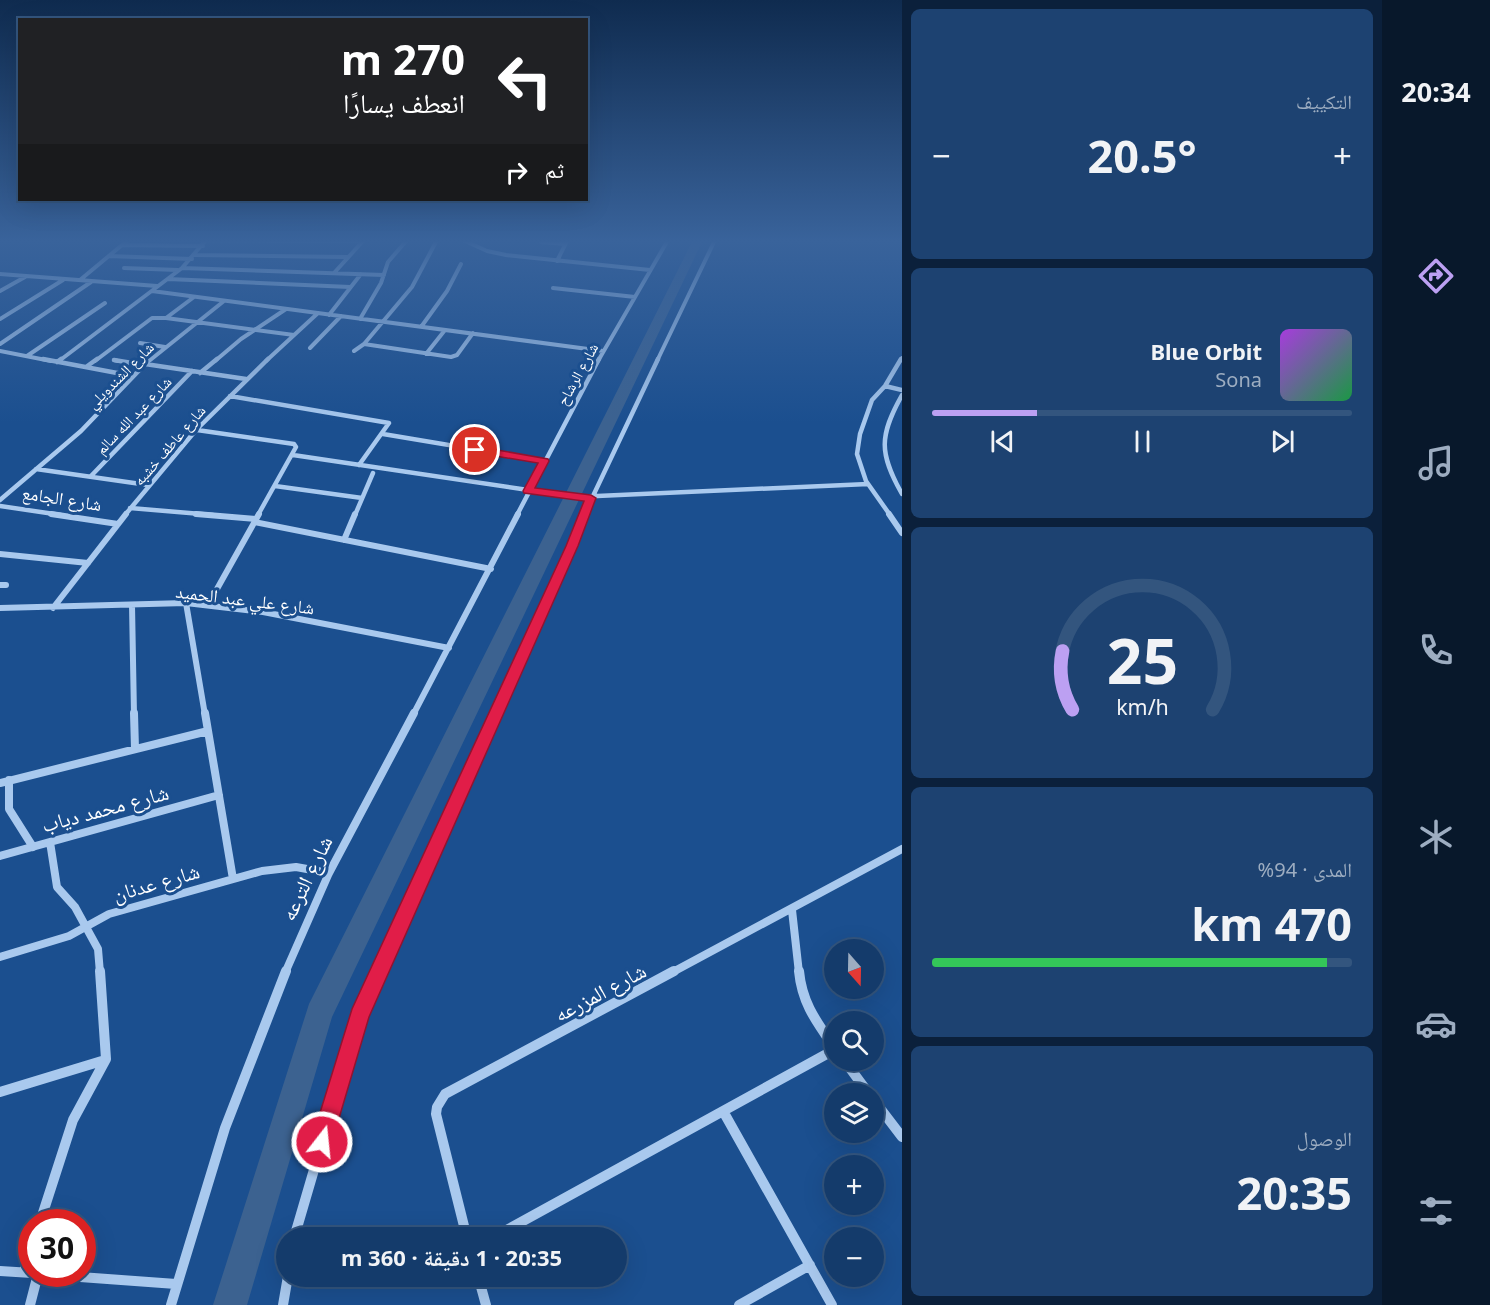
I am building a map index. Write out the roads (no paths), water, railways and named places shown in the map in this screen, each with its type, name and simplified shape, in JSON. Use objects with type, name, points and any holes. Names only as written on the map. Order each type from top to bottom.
[{"type":"street","points":[[0,319],[30,301]]},
{"type":"street","points":[[0,344],[62,301]]},
{"type":"street","points":[[57,362],[139,301]]},
{"type":"street","points":[[166,318],[189,301]]},
{"type":"street","points":[[224,301],[603,351]]},
{"type":"street","name":"شارع الشندويلي","points":[[0,500],[81,431],[133,376],[165,347],[224,301]]},
{"type":"street","points":[[329,315],[340,301]]},
{"type":"street","points":[[360,319],[370,301]]},
{"type":"street","points":[[354,351],[364,344],[401,301]]},
{"type":"street","points":[[421,327],[441,301]]},
{"type":"street","name":"شارع الرشاح","points":[[528,491],[603,351],[633,301]]},
{"type":"street","points":[[297,1227],[359,1016],[572,546],[591,498],[686,301]]},
{"type":"street","points":[[27,356],[105,303]]},
{"type":"street","points":[[200,373],[287,309]]},
{"type":"street","name":"شارع عاطف خشبه","points":[[53,608],[148,485],[197,430],[246,379],[318,313]]},
{"type":"street","points":[[310,348],[341,316]]},
{"type":"street","points":[[86,367],[152,318],[294,335]]},
{"type":"street","points":[[426,354],[445,330]]},
{"type":"street","points":[[364,344],[455,357],[473,333]]},
{"type":"street","points":[[140,343],[165,347]]},
{"type":"street","points":[[0,351],[133,376]]},
{"type":"street","points":[[902,358],[885,386],[872,400],[860,434],[857,453],[860,467],[868,484],[902,533]]},
{"type":"street","points":[[114,360],[246,379]]},
{"type":"street","name":"شارع عبد الله سالم","points":[[91,476],[192,371]]},
{"type":"street","points":[[885,386],[902,390]]},
{"type":"street","points":[[902,395],[885,426],[883,441],[891,475],[902,494]]},
{"type":"street","points":[[230,396],[389,423],[359,465]]},
{"type":"street","points":[[197,430],[294,444],[297,447],[208,605]]},
{"type":"street","points":[[383,434],[544,461]]},
{"type":"street","points":[[293,455],[528,491],[591,498],[868,484]]},
{"type":"street","points":[[36,469],[148,485]]},
{"type":"street","points":[[344,540],[373,473]]},
{"type":"street","points":[[275,486],[362,498]]},
{"type":"street","name":"شارع الترعه","points":[[171,1305],[225,1128],[270,1006],[329,873],[491,569],[528,491]]},
{"type":"street","name":"شارع الجامع","points":[[0,506],[118,524]]},
{"type":"street","points":[[130,508],[255,520],[491,569]]},
{"type":"street","points":[[0,554],[88,563]]},
{"type":"street","points":[[186,603],[233,879]]},
{"type":"street","name":"شارع علي عبد الحميد","points":[[0,608],[186,603],[263,612],[449,648]]},
{"type":"street","points":[[132,604],[135,749]]},
{"type":"street","points":[[0,783],[208,731]]},
{"type":"street","points":[[9,780],[9,809],[33,847]]},
{"type":"street","name":"شارع محمد دياب","points":[[0,856],[219,795]]},
{"type":"street","points":[[44,1209],[74,1120],[106,1059],[98,949],[75,907],[57,887],[50,842]]},
{"type":"street","name":"شارع المزرعه","points":[[463,1227],[436,1114],[437,1107],[446,1094],[902,849]]},
{"type":"street","name":"شارع عدنان","points":[[0,957],[69,936],[109,914],[233,879],[279,868],[296,867],[329,873]]},
{"type":"street","points":[[792,910],[801,991],[824,1034]]},
{"type":"street","points":[[512,1227],[824,1055]]},
{"type":"street","points":[[0,1092],[106,1059]]},
{"type":"street","points":[[723,1111],[832,1305]]},
{"type":"street","points":[[884,1113],[902,1137]]},
{"type":"street","points":[[739,1305],[810,1265]]},
{"type":"street","points":[[0,1271],[18,1272]]},
{"type":"street","points":[[96,1278],[176,1284]]},
{"type":"street","points":[[30,1305],[35,1287]]},
{"type":"street","points":[[283,1305],[286,1287]]},
{"type":"street","points":[[481,1287],[486,1305]]},
{"type":"waterway","points":[[230,1305],[319,1014],[668,301]]}]
